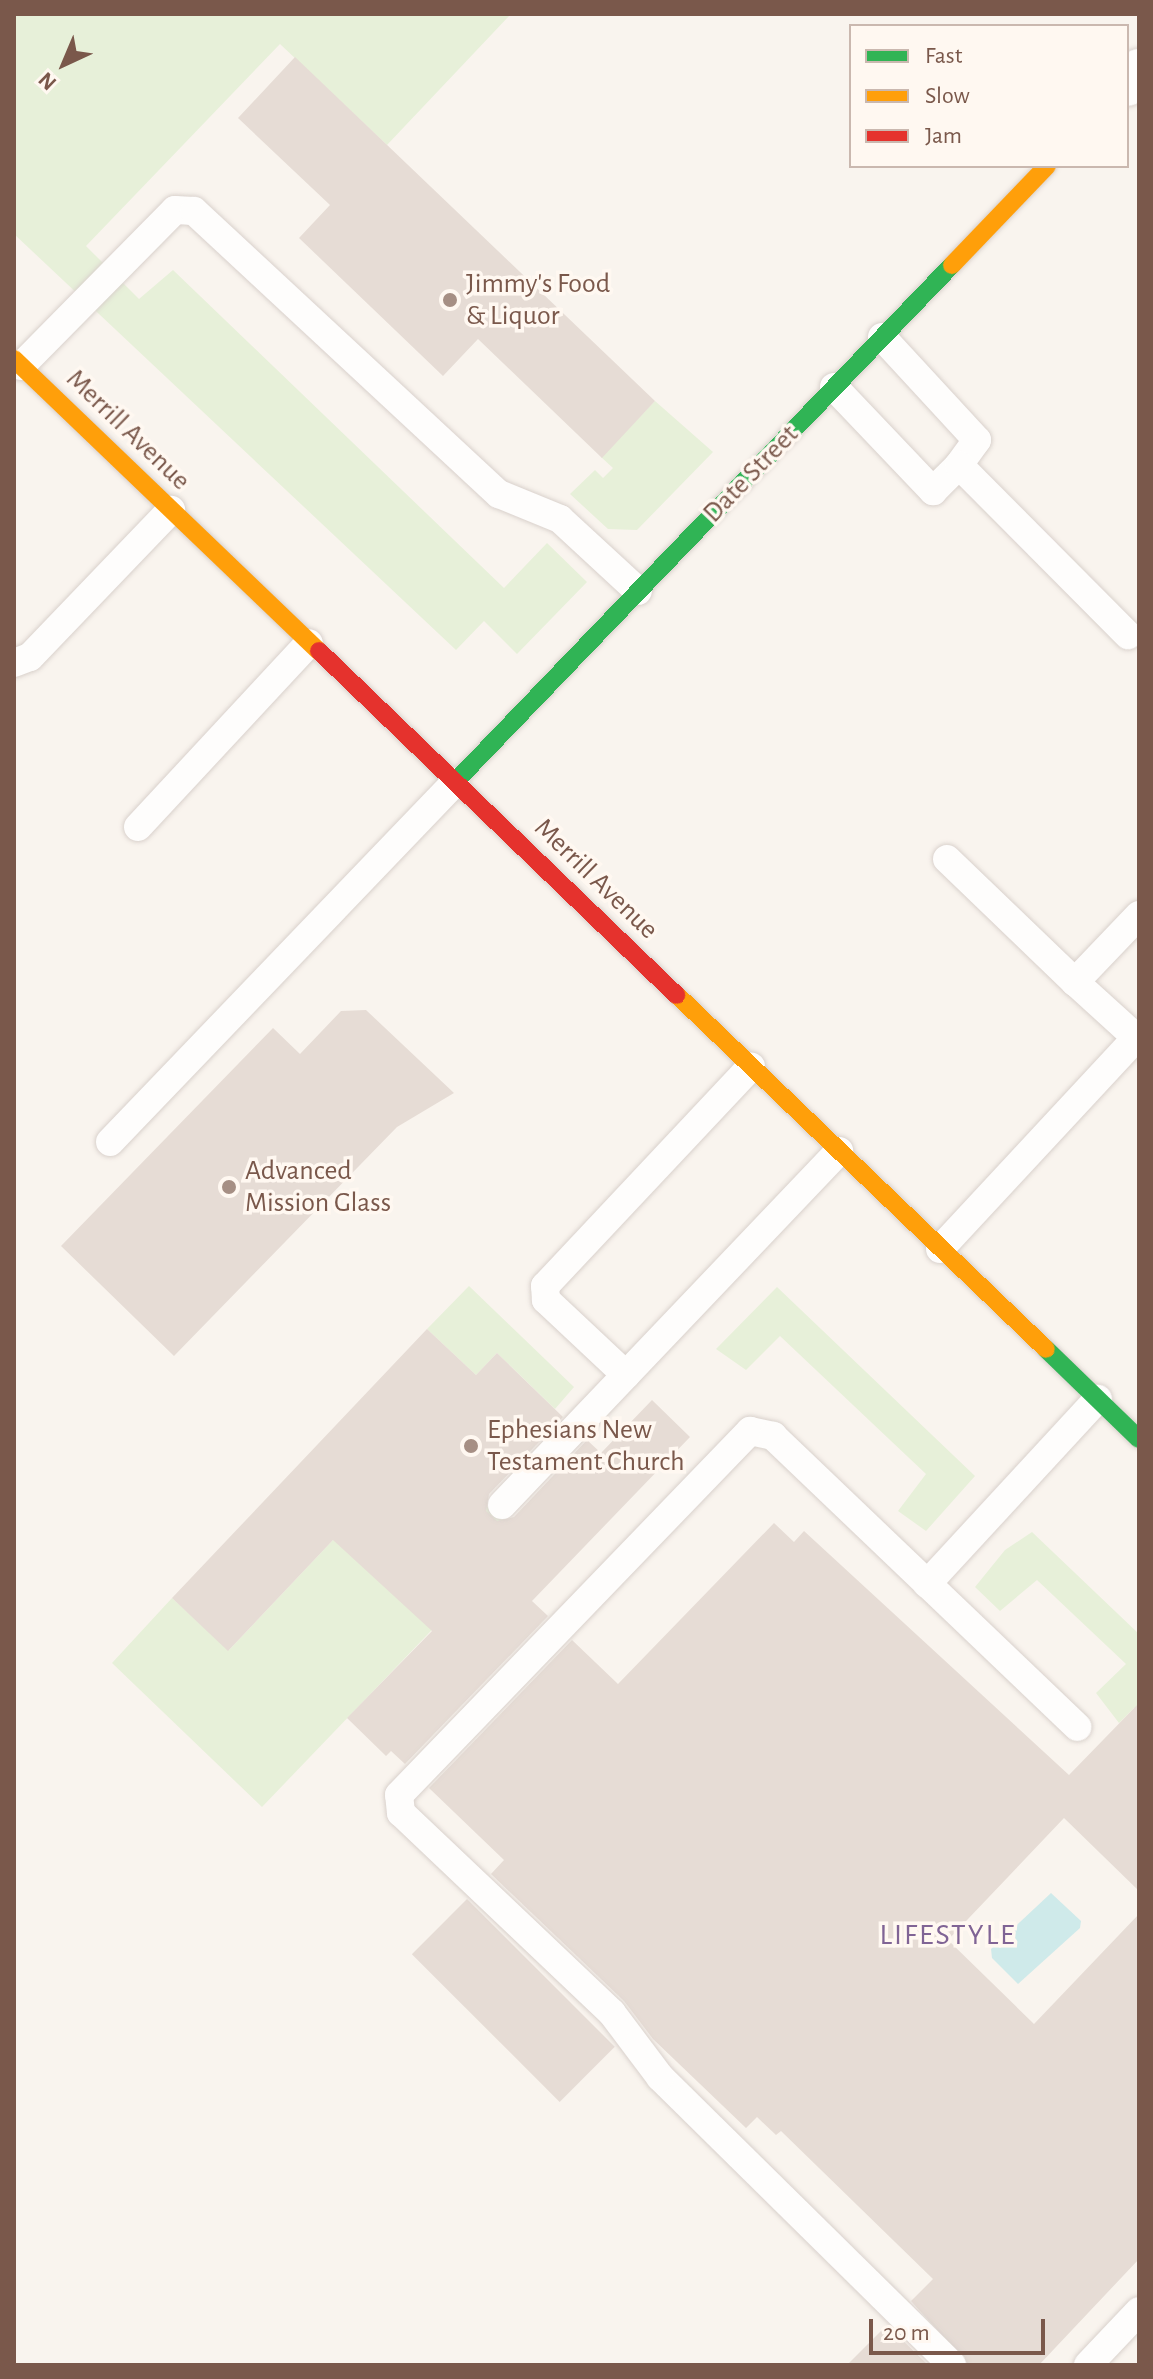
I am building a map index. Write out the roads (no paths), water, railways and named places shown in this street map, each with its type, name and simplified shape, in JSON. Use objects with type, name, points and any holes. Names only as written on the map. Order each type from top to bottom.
[{"type":"main road","name":"Date Street","points":[[455,782],[1045,168]]},
{"type":"main road","name":"Merrill Avenue","points":[[17,363],[1139,1439]]},
{"type":"lane","points":[[17,363],[175,210],[194,211],[499,494],[560,519],[638,591]]},
{"type":"lane","points":[[834,387],[933,491],[959,465],[977,440],[882,337]]},
{"type":"lane","points":[[959,465],[1128,635]]},
{"type":"lane","points":[[14,663],[30,657],[171,510]]},
{"type":"lane","points":[[138,827],[309,643]]},
{"type":"lane","points":[[110,1142],[455,782]]},
{"type":"lane","points":[[940,1249],[1138,1039],[947,859]]},
{"type":"lane","points":[[1075,982],[1139,915]]},
{"type":"lane","points":[[626,1375],[546,1300],[545,1286],[751,1067]]},
{"type":"lane","points":[[502,1505],[839,1151]]},
{"type":"lane","points":[[927,1584],[1098,1399]]},
{"type":"lane","points":[[952,2365],[660,2077],[612,2013],[401,1813],[399,1795],[750,1431],[773,1436],[1077,1727]]},
{"type":"lane","points":[[1088,2365],[1139,2311]]},
{"type":"water","points":[[1051,1893],[1081,1921],[1080,1928],[1018,1984],[992,1958],[991,1949]]},
{"type":"place","name":"Jimmy's Food & Liquor","points":[[450,300]]},
{"type":"place","name":"Advanced Mission Glass","points":[[229,1187]]},
{"type":"place","name":"Ephesians New Testament Church","points":[[471,1446]]},
{"type":"district","name":"LIFESTYLE","points":[[948,1935]]}]
